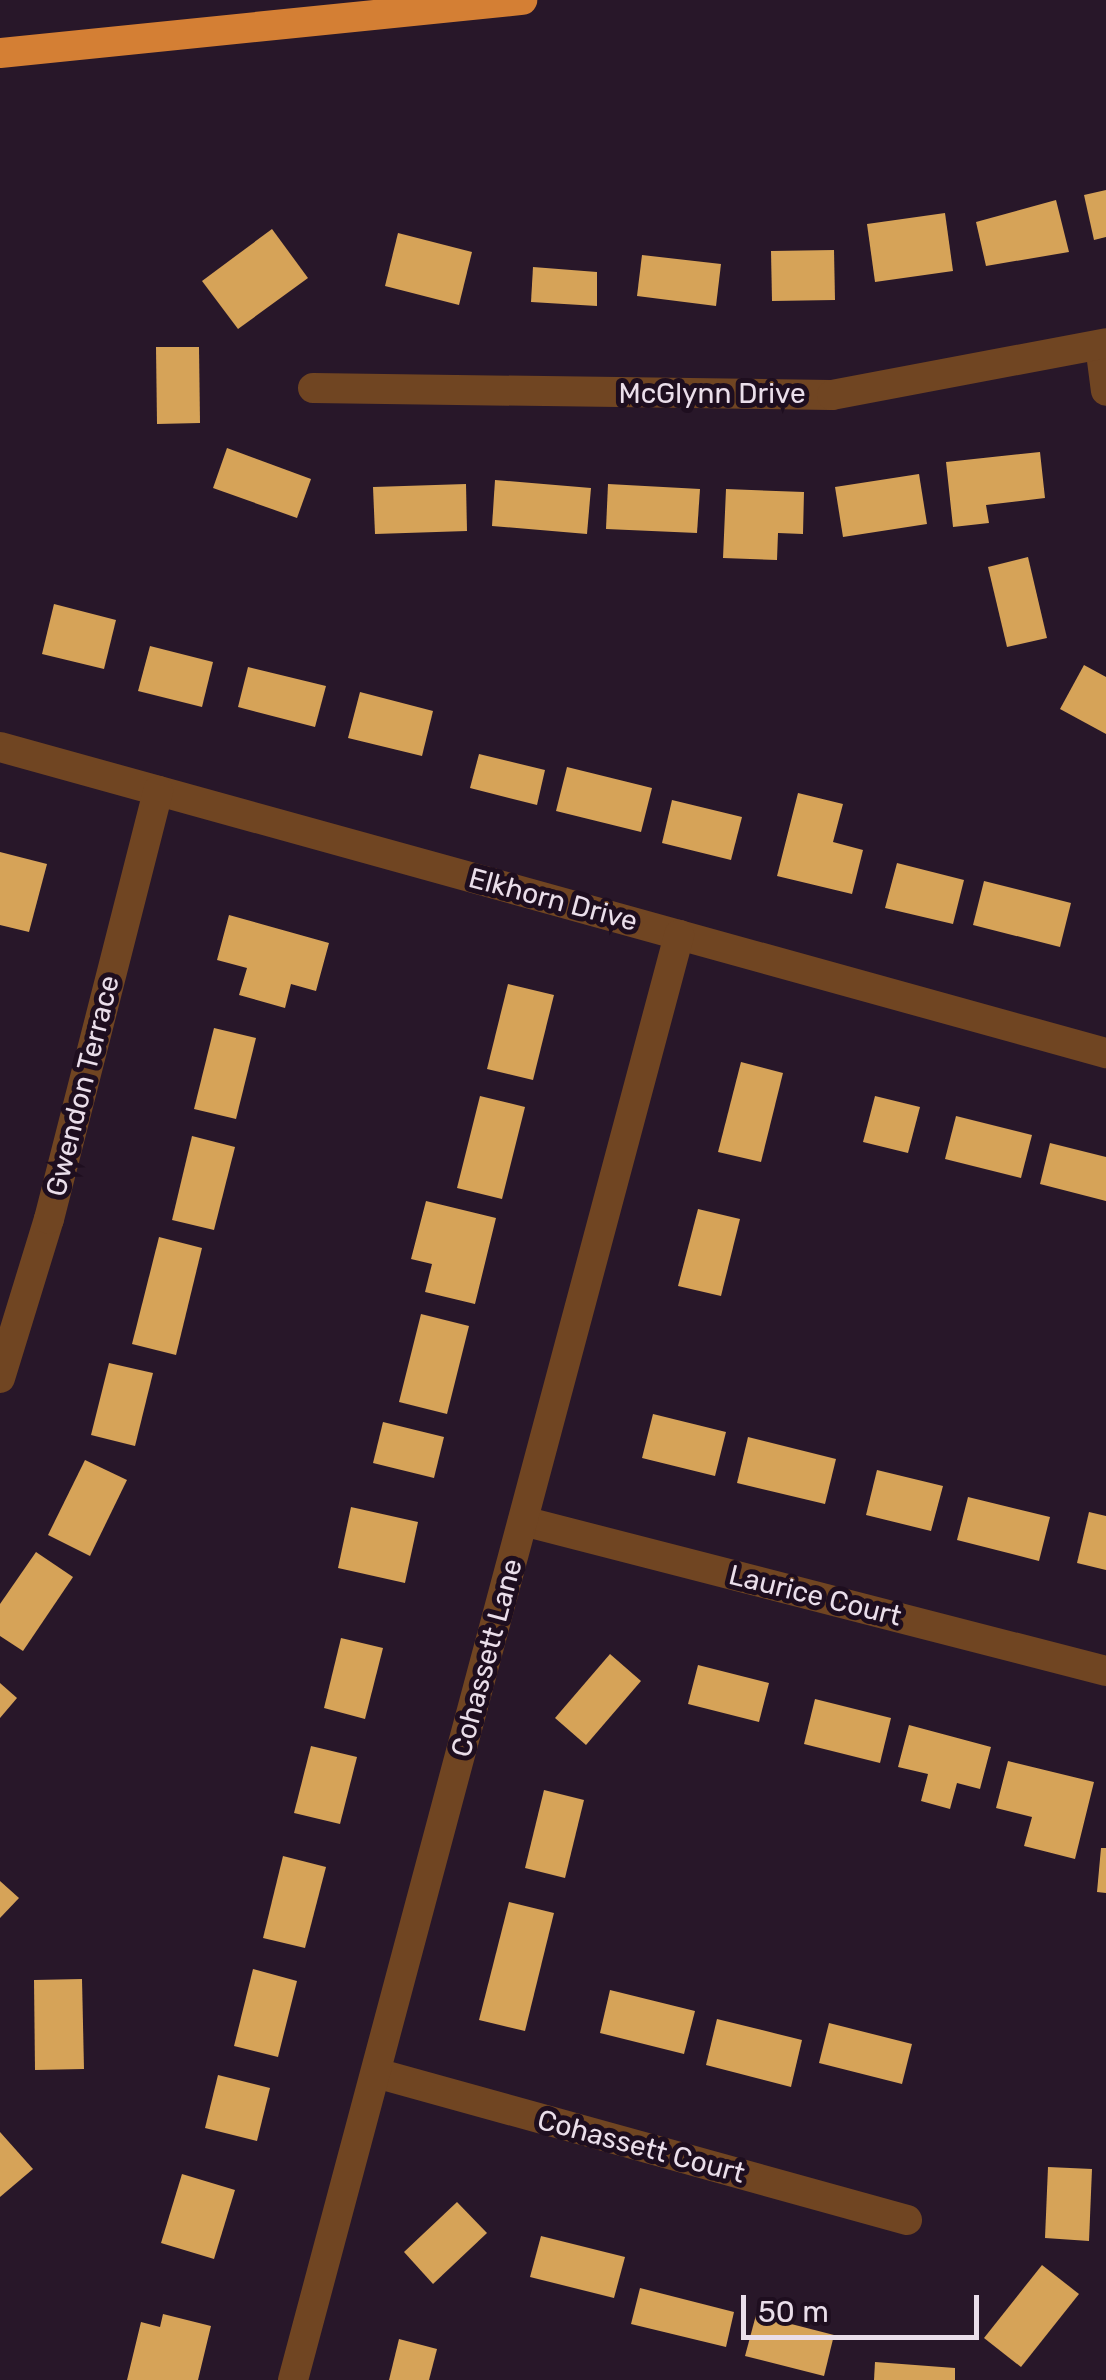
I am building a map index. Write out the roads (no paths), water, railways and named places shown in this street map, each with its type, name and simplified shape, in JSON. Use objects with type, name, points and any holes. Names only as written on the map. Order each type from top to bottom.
[{"type":"highway","points":[[0,52],[522,0]]},
{"type":"street","name":"McGlynn Drive","points":[[314,388],[832,395],[1103,344]]},
{"type":"street","points":[[1103,344],[1106,391]]},
{"type":"street","name":"Elkhorn Drive","points":[[0,747],[1106,1053]]},
{"type":"street","name":"Gwendon Terrace","points":[[0,1378],[54,1201],[158,791]]},
{"type":"street","name":"Cohassett Lane","points":[[294,2380],[679,935]]},
{"type":"street","name":"Laurice Court","points":[[523,1521],[1106,1671]]},
{"type":"street","name":"Cohassett Court","points":[[376,2073],[907,2220]]}]
